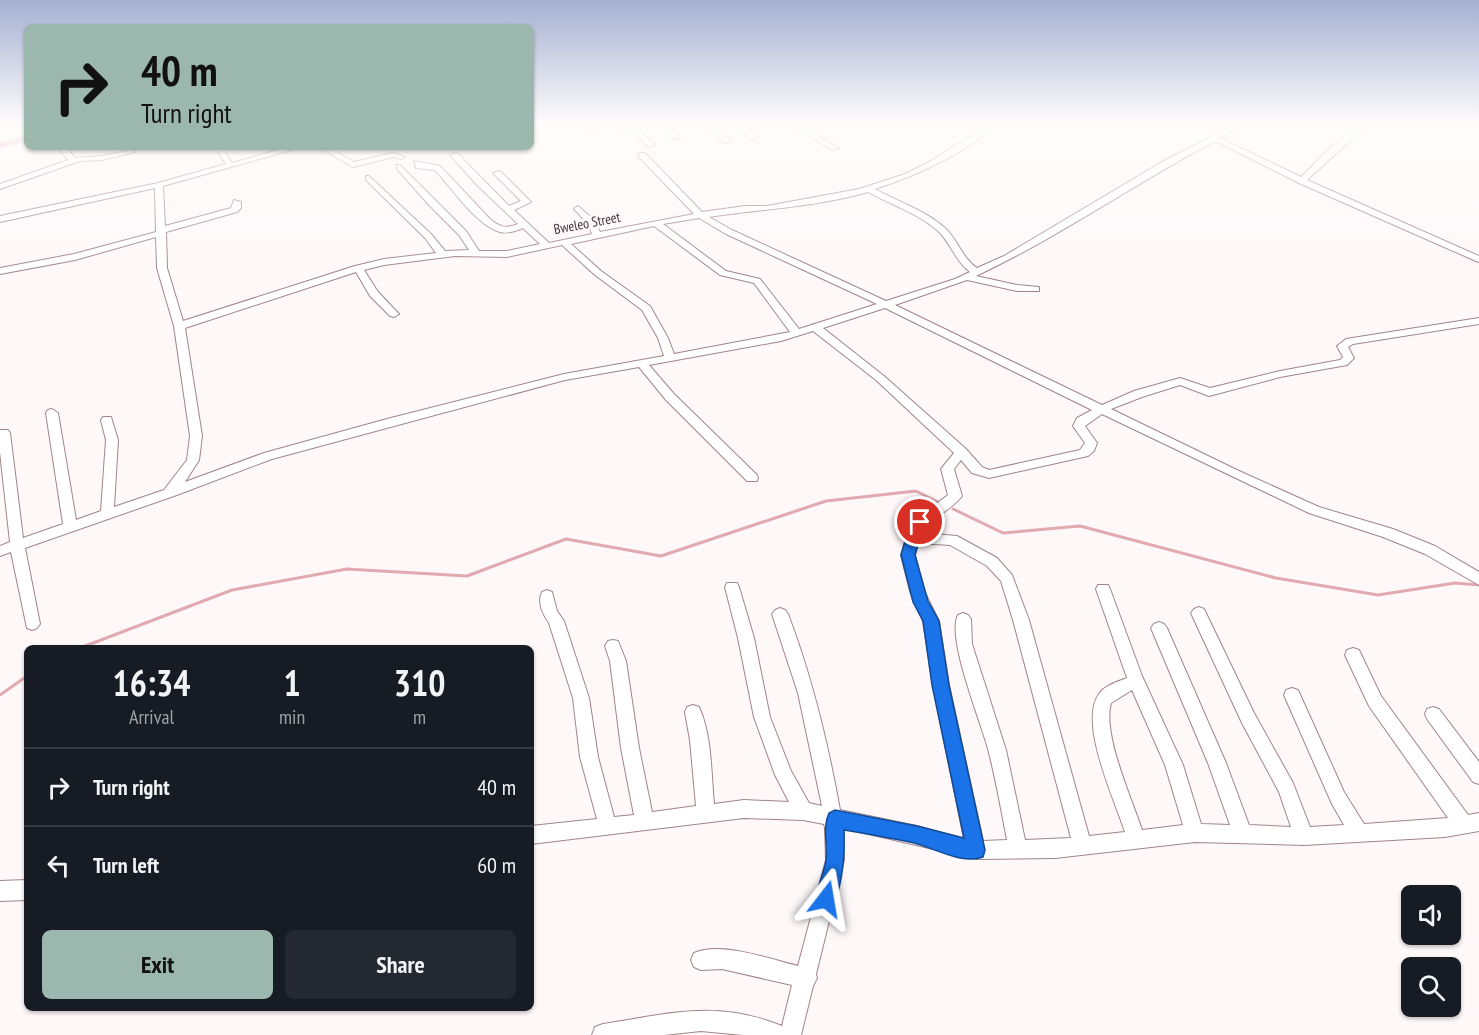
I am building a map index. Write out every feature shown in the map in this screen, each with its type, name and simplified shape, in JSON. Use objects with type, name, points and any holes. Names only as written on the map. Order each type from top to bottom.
[{"type":"street","points":[[0,186],[37,173]]},
{"type":"street","points":[[1,216],[159,185],[201,173]]},
{"type":"street","points":[[411,173],[463,233],[476,254]]},
{"type":"street","points":[[442,173],[481,215],[498,229],[507,230],[523,225]]},
{"type":"street","points":[[471,173],[546,245]]},
{"type":"street","points":[[497,173],[527,202],[508,209]]},
{"type":"street","points":[[660,173],[700,215],[763,249],[844,284],[1164,441],[1314,510],[1369,529],[1388,533],[1430,550],[1479,579]]},
{"type":"street","name":"Bweleo Street","points":[[178,326],[358,268],[384,262],[443,255],[507,254],[700,215],[745,209],[767,209],[869,189],[913,173]]},
{"type":"street","points":[[0,551],[107,515],[268,456],[387,423],[564,377],[671,359],[797,334],[816,328],[971,275],[1006,258],[1149,173]]},
{"type":"street","points":[[1286,173],[1479,259]]},
{"type":"street","points":[[1302,181],[1310,173]]},
{"type":"street","points":[[369,178],[428,236],[443,255]]},
{"type":"street","points":[[159,185],[164,281],[178,326],[196,443],[193,460],[169,493]]},
{"type":"street","points":[[869,189],[930,220],[949,237],[971,275],[1023,290],[1036,289]]},
{"type":"street","points":[[0,271],[75,257],[234,210],[237,208],[237,202]]},
{"type":"street","points":[[578,209],[592,223],[597,235]]},
{"type":"street","points":[[1386,217],[1422,223]]},
{"type":"street","points":[[657,224],[723,273],[758,281],[797,334]]},
{"type":"street","points":[[564,242],[598,273],[646,308],[663,338],[671,359]]},
{"type":"street","points":[[358,268],[374,294],[394,314]]},
{"type":"street","points":[[816,328],[865,365],[962,452],[977,470],[989,474],[1076,456],[1090,448],[1091,443],[1079,426],[1081,422],[1102,409],[1138,394],[1180,381],[1209,392],[1280,374],[1343,363],[1349,358],[1342,346],[1350,341],[1476,323]]},
{"type":"street","points":[[642,364],[670,397],[752,478]]},
{"type":"street","points":[[52,413],[70,528]]},
{"type":"street","points":[[107,420],[112,448],[107,515]]},
{"type":"street","points":[[4,433],[17,545],[32,624]]},
{"type":"street","points":[[962,452],[949,463],[947,469],[947,476],[955,496],[943,508],[920,522],[908,555],[920,602],[931,621],[941,685],[976,850]]},
{"type":"street","points":[[913,538],[952,540],[992,562],[1007,579],[1028,642],[1083,846]]},
{"type":"street","points":[[732,586],[747,638],[762,717],[784,775],[803,811]]},
{"type":"street","points":[[1103,589],[1136,681],[1174,765],[1195,833]]},
{"type":"street","points":[[547,596],[550,613],[556,621],[581,698],[589,757],[608,827]]},
{"type":"street","points":[[1199,613],[1248,718],[1287,789],[1304,836]]},
{"type":"street","points":[[780,614],[795,653],[809,701],[835,819],[835,860],[807,978],[790,1035]]},
{"type":"street","points":[[963,619],[964,644],[998,750],[1018,850]]},
{"type":"street","points":[[1159,628],[1217,763],[1243,834]]},
{"type":"street","points":[[613,646],[618,661],[630,748],[645,822]]},
{"type":"street","points":[[1353,655],[1375,701],[1471,823]]},
{"type":"street","points":[[1136,681],[1105,698],[1099,717],[1110,760],[1136,839]]},
{"type":"street","points":[[1292,695],[1338,798],[1359,833]]},
{"type":"street","points":[[693,712],[699,740],[706,814]]},
{"type":"street","points":[[1433,714],[1479,776]]},
{"type":"street","points":[[534,835],[744,809],[803,811],[976,850],[1083,846],[1195,833],[1304,836],[1471,823]]},
{"type":"street","points":[[0,891],[24,890]]},
{"type":"street","points":[[702,960],[722,960],[807,978]]},
{"type":"street","points":[[603,1035],[669,1024],[731,1022],[778,1035]]},
{"type":"waterway","points":[[88,645],[232,590],[347,569],[467,576],[566,539],[661,556],[826,501],[916,491],[938,502]]},
{"type":"waterway","points":[[953,509],[1003,533],[1080,526],[1276,578],[1378,595],[1455,583],[1479,585]]},
{"type":"waterway","points":[[0,695],[24,678]]},
{"type":"route","points":[[826,899],[835,860],[837,842],[835,819],[917,835],[947,845],[976,850],[941,685],[931,621],[920,602],[908,555],[915,528],[920,522]]}]
